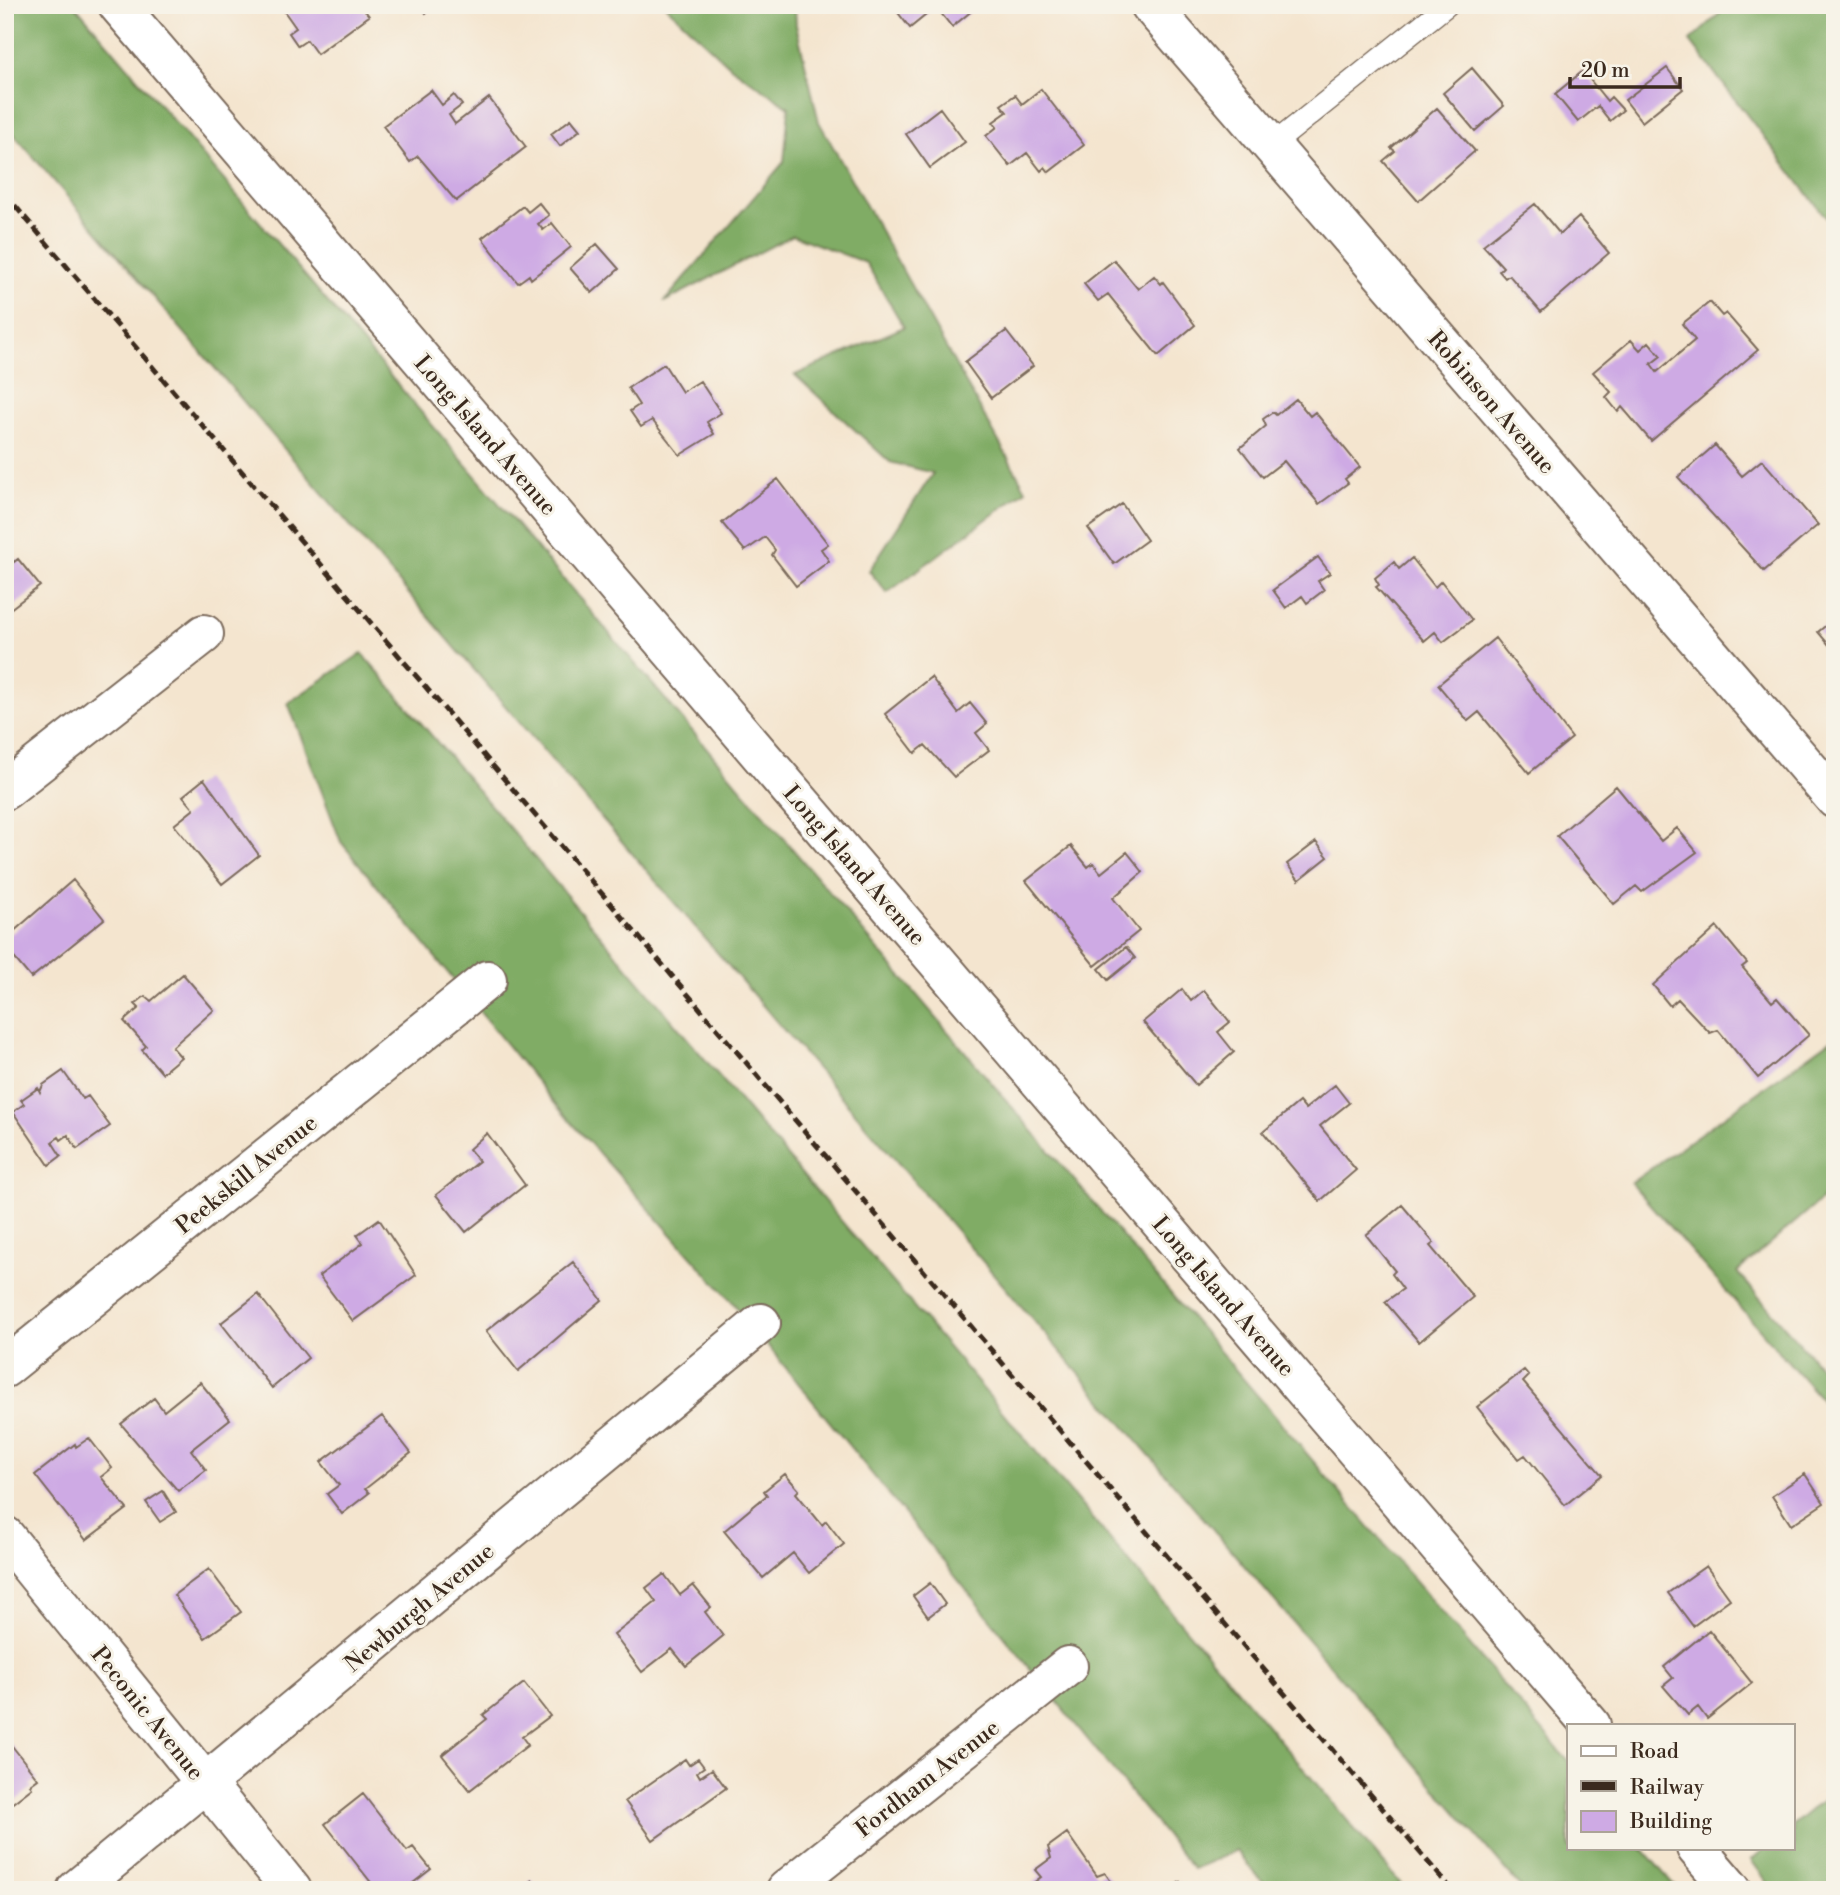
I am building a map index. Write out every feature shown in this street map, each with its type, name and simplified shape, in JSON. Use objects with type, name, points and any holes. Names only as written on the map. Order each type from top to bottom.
[{"type":"street","name":"Long Island Avenue","points":[[118,5],[1590,1724]]},
{"type":"street","name":"Robinson Avenue","points":[[1150,5],[1835,799]]},
{"type":"street","points":[[5,790],[204,634]]},
{"type":"street","name":"Peekskill Avenue","points":[[5,1368],[487,980]]},
{"type":"street","name":"Newburgh Avenue","points":[[76,1890],[761,1323]]},
{"type":"street","name":"Peconic Avenue","points":[[5,1536],[292,1890]]},
{"type":"street","name":"Fordham Avenue","points":[[786,1890],[1068,1666]]},
{"type":"street","points":[[1698,1850],[1732,1890]]},
{"type":"lane","points":[[1271,146],[1447,5]]},
{"type":"green space","points":[[5,5],[75,5],[1567,1760],[1567,1850],[1644,1850],[1678,1890],[1523,1890],[5,124]]},
{"type":"green space","points":[[665,5],[795,5],[796,25],[819,122],[1026,490],[887,593],[869,571],[933,473],[890,462],[795,375],[904,327],[866,263],[793,235],[664,302],[784,162],[789,107],[732,68]]},
{"type":"green space","points":[[1729,5],[1835,5],[1835,229],[1690,41]]},
{"type":"green space","points":[[362,653],[1406,1890],[1270,1890],[1236,1851],[1193,1869],[734,1304],[556,1105],[341,842],[288,703]]},
{"type":"green space","points":[[1835,1037],[1835,1188],[1737,1272],[1835,1384],[1835,1415],[1631,1183]]},
{"type":"green space","points":[[1835,1790],[1835,1890],[1773,1890],[1751,1860],[1763,1850],[1794,1850],[1794,1824]]},
{"type":"building","points":[[292,5],[361,5],[369,16],[317,54],[307,40],[298,46],[289,33],[296,28],[284,11]]},
{"type":"building","points":[[420,5],[435,5],[426,13]]},
{"type":"building","points":[[892,5],[979,5],[952,27],[936,7],[910,28]]},
{"type":"building","points":[[1472,68],[1504,106],[1475,131],[1443,93]]},
{"type":"building","points":[[1667,68],[1683,89],[1642,122],[1625,100]]},
{"type":"building","points":[[1583,71],[1607,101],[1611,97],[1623,110],[1610,121],[1598,106],[1578,122],[1555,94]]},
{"type":"building","points":[[1041,89],[1084,145],[1049,172],[1045,167],[1041,171],[1027,153],[1010,166],[986,136],[997,127],[993,122],[1007,112],[1001,105],[1015,95],[1022,104]]},
{"type":"building","points":[[431,90],[442,105],[454,95],[462,105],[449,115],[455,124],[489,98],[526,147],[456,201],[418,156],[410,162],[383,126]]},
{"type":"building","points":[[940,108],[965,142],[930,168],[906,134]]},
{"type":"building","points":[[1437,108],[1475,151],[1418,201],[1383,161],[1395,151],[1391,148]]},
{"type":"building","points":[[571,119],[580,130],[560,146],[551,134]]},
{"type":"building","points":[[539,203],[549,215],[538,224],[543,230],[552,223],[571,247],[531,279],[529,275],[518,283],[482,238],[523,206],[528,212]]},
{"type":"building","points":[[1535,204],[1560,234],[1579,217],[1609,253],[1541,312],[1509,275],[1505,278],[1499,271],[1503,267],[1483,245]]},
{"type":"building","points":[[597,244],[619,269],[592,293],[570,268]]},
{"type":"building","points":[[1114,260],[1138,289],[1154,276],[1161,284],[1163,282],[1195,325],[1158,356],[1108,294],[1098,301],[1084,284]]},
{"type":"building","points":[[1710,302],[1722,316],[1726,313],[1758,350],[1651,441],[1622,407],[1618,412],[1606,397],[1611,392],[1593,372],[1631,340],[1640,350],[1649,342],[1661,356],[1651,364],[1657,372],[1695,340],[1682,324]]},
{"type":"building","points":[[1006,331],[1033,366],[991,398],[965,362]]},
{"type":"building","points":[[664,364],[682,392],[700,381],[721,413],[707,422],[714,434],[680,455],[652,420],[641,427],[630,411],[639,405],[628,388]]},
{"type":"building","points":[[1296,399],[1310,416],[1315,412],[1360,467],[1345,479],[1348,483],[1319,504],[1284,461],[1263,477],[1240,448],[1266,426],[1263,419],[1273,412],[1276,415]]},
{"type":"building","points":[[1715,445],[1742,476],[1762,460],[1818,525],[1764,571],[1678,477]]},
{"type":"building","points":[[778,479],[828,544],[821,549],[829,561],[796,586],[772,555],[775,550],[765,537],[745,551],[722,523]]},
{"type":"building","points":[[1122,504],[1147,540],[1114,564],[1088,528]]},
{"type":"building","points":[[5,551],[14,562],[18,559],[40,586],[5,613]]},
{"type":"building","points":[[1318,557],[1330,573],[1318,581],[1324,590],[1307,603],[1302,596],[1286,608],[1273,590]]},
{"type":"building","points":[[1412,558],[1435,587],[1441,581],[1472,620],[1443,642],[1435,632],[1424,641],[1376,587],[1379,585],[1375,578],[1394,562],[1399,569]]},
{"type":"building","points":[[1835,618],[1835,652],[1818,632]]},
{"type":"building","points":[[1495,638],[1572,738],[1529,773],[1479,712],[1468,721],[1438,685]]},
{"type":"building","points":[[931,677],[958,713],[970,703],[987,724],[976,733],[989,750],[954,777],[925,745],[915,753],[885,714]]},
{"type":"building","points":[[204,779],[259,855],[222,884],[174,825],[194,809],[183,796]]},
{"type":"building","points":[[1616,786],[1661,841],[1677,828],[1697,852],[1642,892],[1636,886],[1614,904],[1557,836]]},
{"type":"building","points":[[1316,842],[1328,857],[1299,880],[1287,864]]},
{"type":"building","points":[[1071,846],[1088,867],[1093,863],[1101,873],[1127,852],[1143,872],[1113,898],[1139,931],[1095,966],[1026,881]]},
{"type":"building","points":[[73,880],[104,919],[31,978],[5,947],[5,939]]},
{"type":"building","points":[[1717,927],[1747,963],[1742,967],[1772,1002],[1777,998],[1809,1035],[1758,1078],[1718,1030],[1710,1033],[1678,999],[1670,1006],[1653,985]]},
{"type":"building","points":[[1126,947],[1135,958],[1108,980],[1099,969]]},
{"type":"building","points":[[183,974],[214,1010],[172,1047],[181,1057],[162,1073],[142,1050],[146,1046],[124,1021],[139,1008],[135,1004],[145,996],[151,1001]]},
{"type":"building","points":[[1182,989],[1191,1001],[1204,990],[1230,1022],[1218,1032],[1234,1052],[1196,1085],[1143,1022]]},
{"type":"building","points":[[63,1071],[83,1099],[88,1096],[110,1126],[77,1149],[68,1135],[61,1140],[59,1137],[52,1142],[61,1156],[49,1165],[13,1112],[24,1104],[21,1100],[38,1088],[40,1092],[43,1085]]},
{"type":"building","points":[[1335,1085],[1349,1103],[1320,1126],[1356,1170],[1320,1201],[1263,1132],[1299,1102],[1305,1109]]},
{"type":"building","points":[[487,1133],[525,1185],[466,1232],[436,1195],[479,1161],[469,1149]]},
{"type":"building","points":[[1402,1205],[1434,1243],[1430,1246],[1473,1297],[1419,1342],[1385,1302],[1403,1289],[1392,1274],[1395,1271],[1366,1235]]},
{"type":"building","points":[[379,1219],[416,1275],[353,1321],[319,1276],[363,1243],[357,1235]]},
{"type":"building","points":[[573,1262],[602,1300],[518,1371],[486,1331]]},
{"type":"building","points":[[258,1294],[308,1358],[272,1388],[221,1323]]},
{"type":"building","points":[[1524,1370],[1529,1376],[1523,1382],[1602,1475],[1565,1505],[1525,1455],[1519,1459],[1477,1407]]},
{"type":"building","points":[[200,1382],[230,1419],[191,1450],[206,1470],[178,1491],[121,1424],[154,1398],[164,1411]]},
{"type":"building","points":[[382,1416],[411,1453],[365,1489],[369,1493],[342,1514],[327,1494],[339,1485],[321,1462]]},
{"type":"building","points":[[89,1438],[112,1468],[101,1477],[127,1509],[86,1540],[35,1475],[75,1444],[76,1447]]},
{"type":"building","points":[[785,1474],[799,1490],[796,1493],[822,1525],[826,1521],[844,1544],[809,1573],[793,1553],[763,1578],[724,1531],[767,1495],[764,1491]]},
{"type":"building","points":[[1805,1474],[1824,1503],[1791,1525],[1772,1496]]},
{"type":"building","points":[[163,1491],[176,1512],[160,1522],[146,1502]]},
{"type":"building","points":[[1706,1566],[1730,1599],[1693,1626],[1668,1593]]},
{"type":"building","points":[[209,1569],[241,1612],[205,1638],[174,1595]]},
{"type":"building","points":[[664,1574],[680,1595],[693,1585],[711,1607],[705,1612],[723,1636],[686,1666],[672,1649],[642,1672],[614,1635],[656,1602],[646,1588]]},
{"type":"building","points":[[930,1583],[945,1604],[928,1617],[913,1596]]},
{"type":"building","points":[[1709,1630],[1752,1683],[1707,1719],[1698,1707],[1688,1715],[1663,1686],[1673,1678],[1664,1667]]},
{"type":"building","points":[[524,1683],[550,1716],[522,1737],[528,1745],[470,1790],[442,1755],[487,1719],[483,1715]]},
{"type":"building","points":[[5,1737],[38,1779],[30,1785],[32,1788],[10,1805],[5,1801]]},
{"type":"building","points":[[685,1759],[689,1765],[698,1759],[704,1767],[697,1772],[700,1777],[712,1769],[726,1788],[653,1840],[625,1801]]},
{"type":"building","points":[[363,1794],[407,1851],[413,1847],[431,1869],[404,1890],[386,1890],[382,1885],[377,1890],[325,1824]]},
{"type":"building","points":[[1067,1833],[1097,1876],[1105,1873],[1117,1890],[1024,1890],[1041,1877],[1035,1870],[1051,1858],[1048,1847]]},
{"type":"building","points":[[532,1880],[539,1890],[519,1890]]},
{"type":"building","points":[[1180,1882],[1185,1890],[1168,1890]]},
{"type":"railway","points":[[5,194],[1452,1890]]}]
